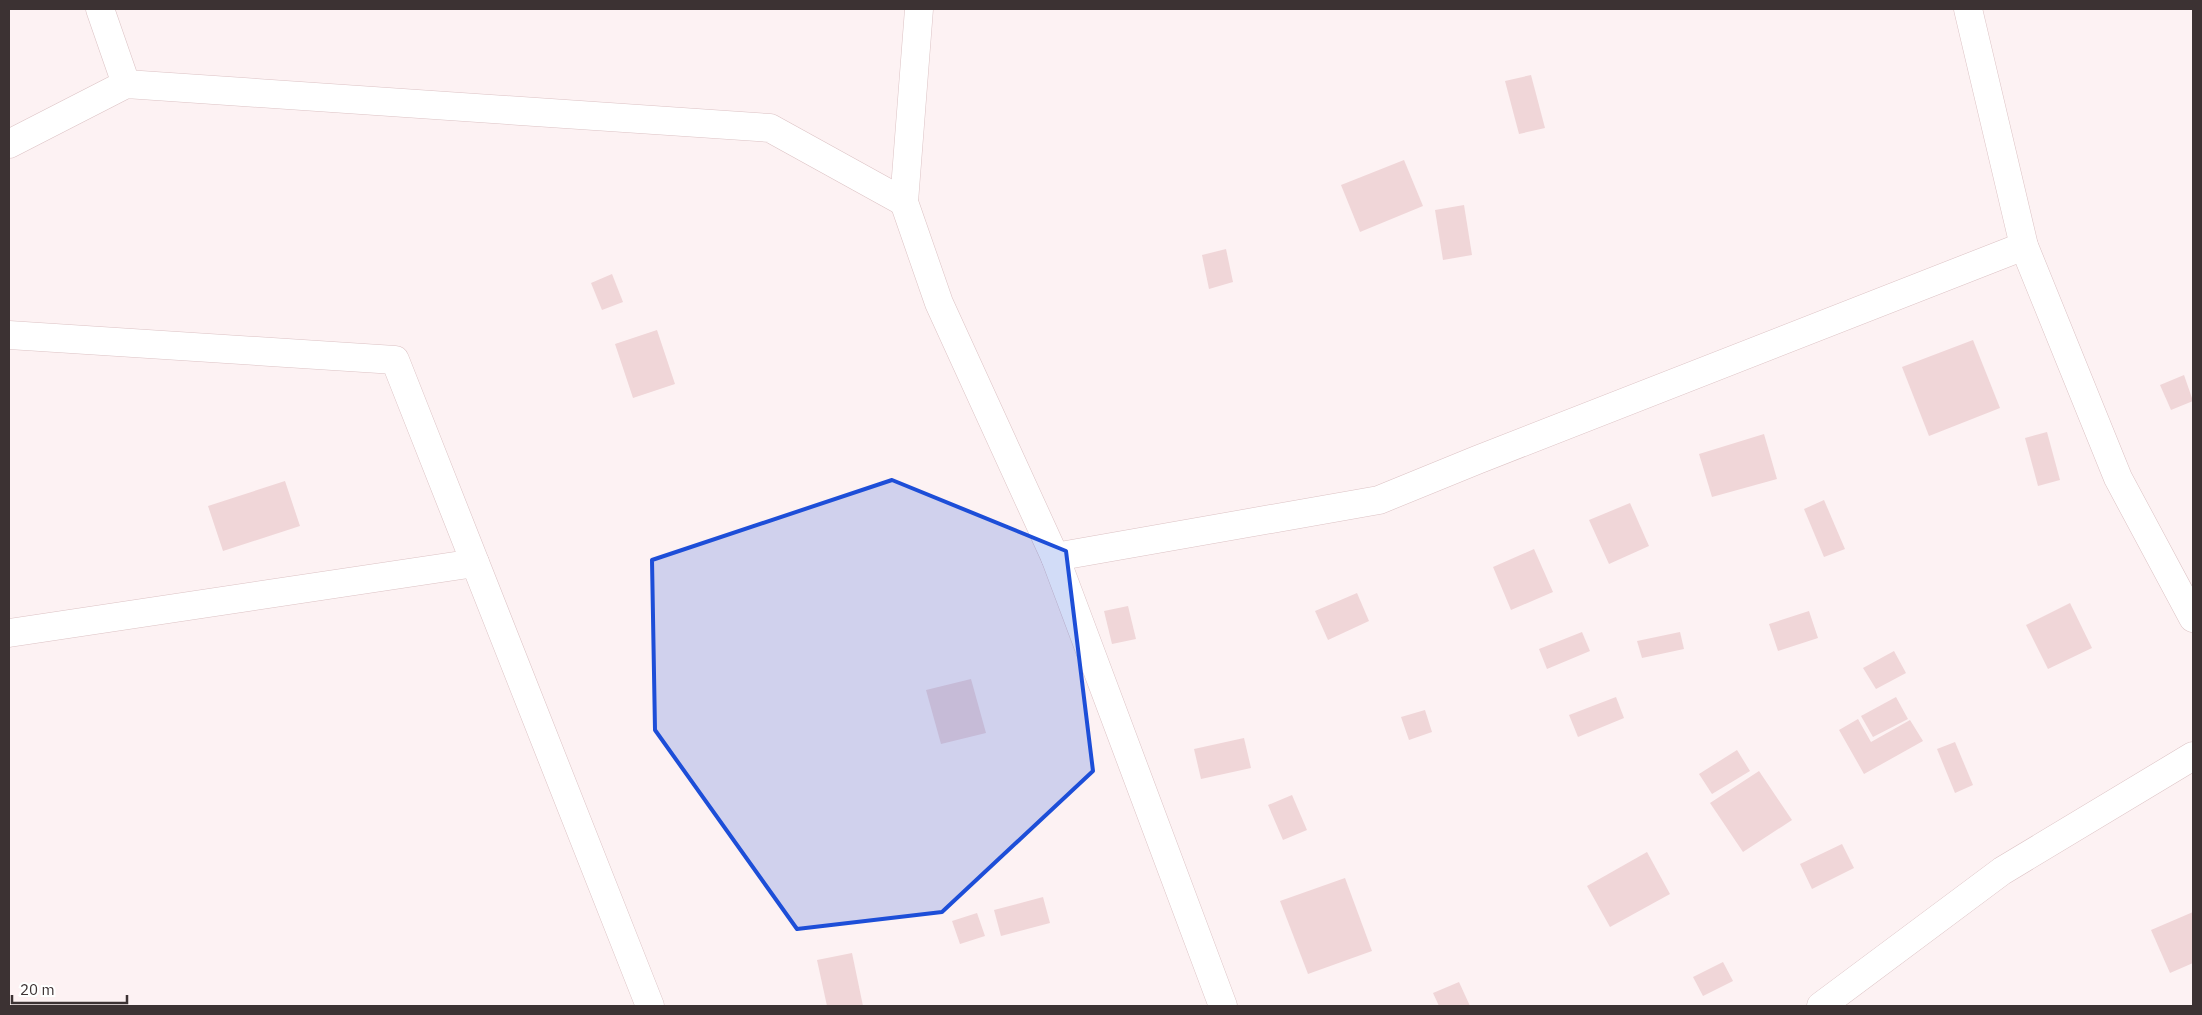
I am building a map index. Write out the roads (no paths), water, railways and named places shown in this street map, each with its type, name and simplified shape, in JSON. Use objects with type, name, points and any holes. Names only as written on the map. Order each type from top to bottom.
[{"type":"street","points":[[100,9],[126,84]]},
{"type":"street","points":[[920,9],[904,202],[939,302],[1055,558],[1224,1006]]},
{"type":"street","points":[[1968,9],[2024,246],[2118,478],[2193,618]]},
{"type":"street","points":[[9,144],[126,84],[770,128],[904,202]]},
{"type":"street","points":[[1055,558],[1379,500],[2024,246]]},
{"type":"street","points":[[9,335],[395,360],[650,1006]]},
{"type":"street","points":[[9,633],[475,563]]},
{"type":"street","points":[[1821,1006],[2002,871],[2193,756]]}]
